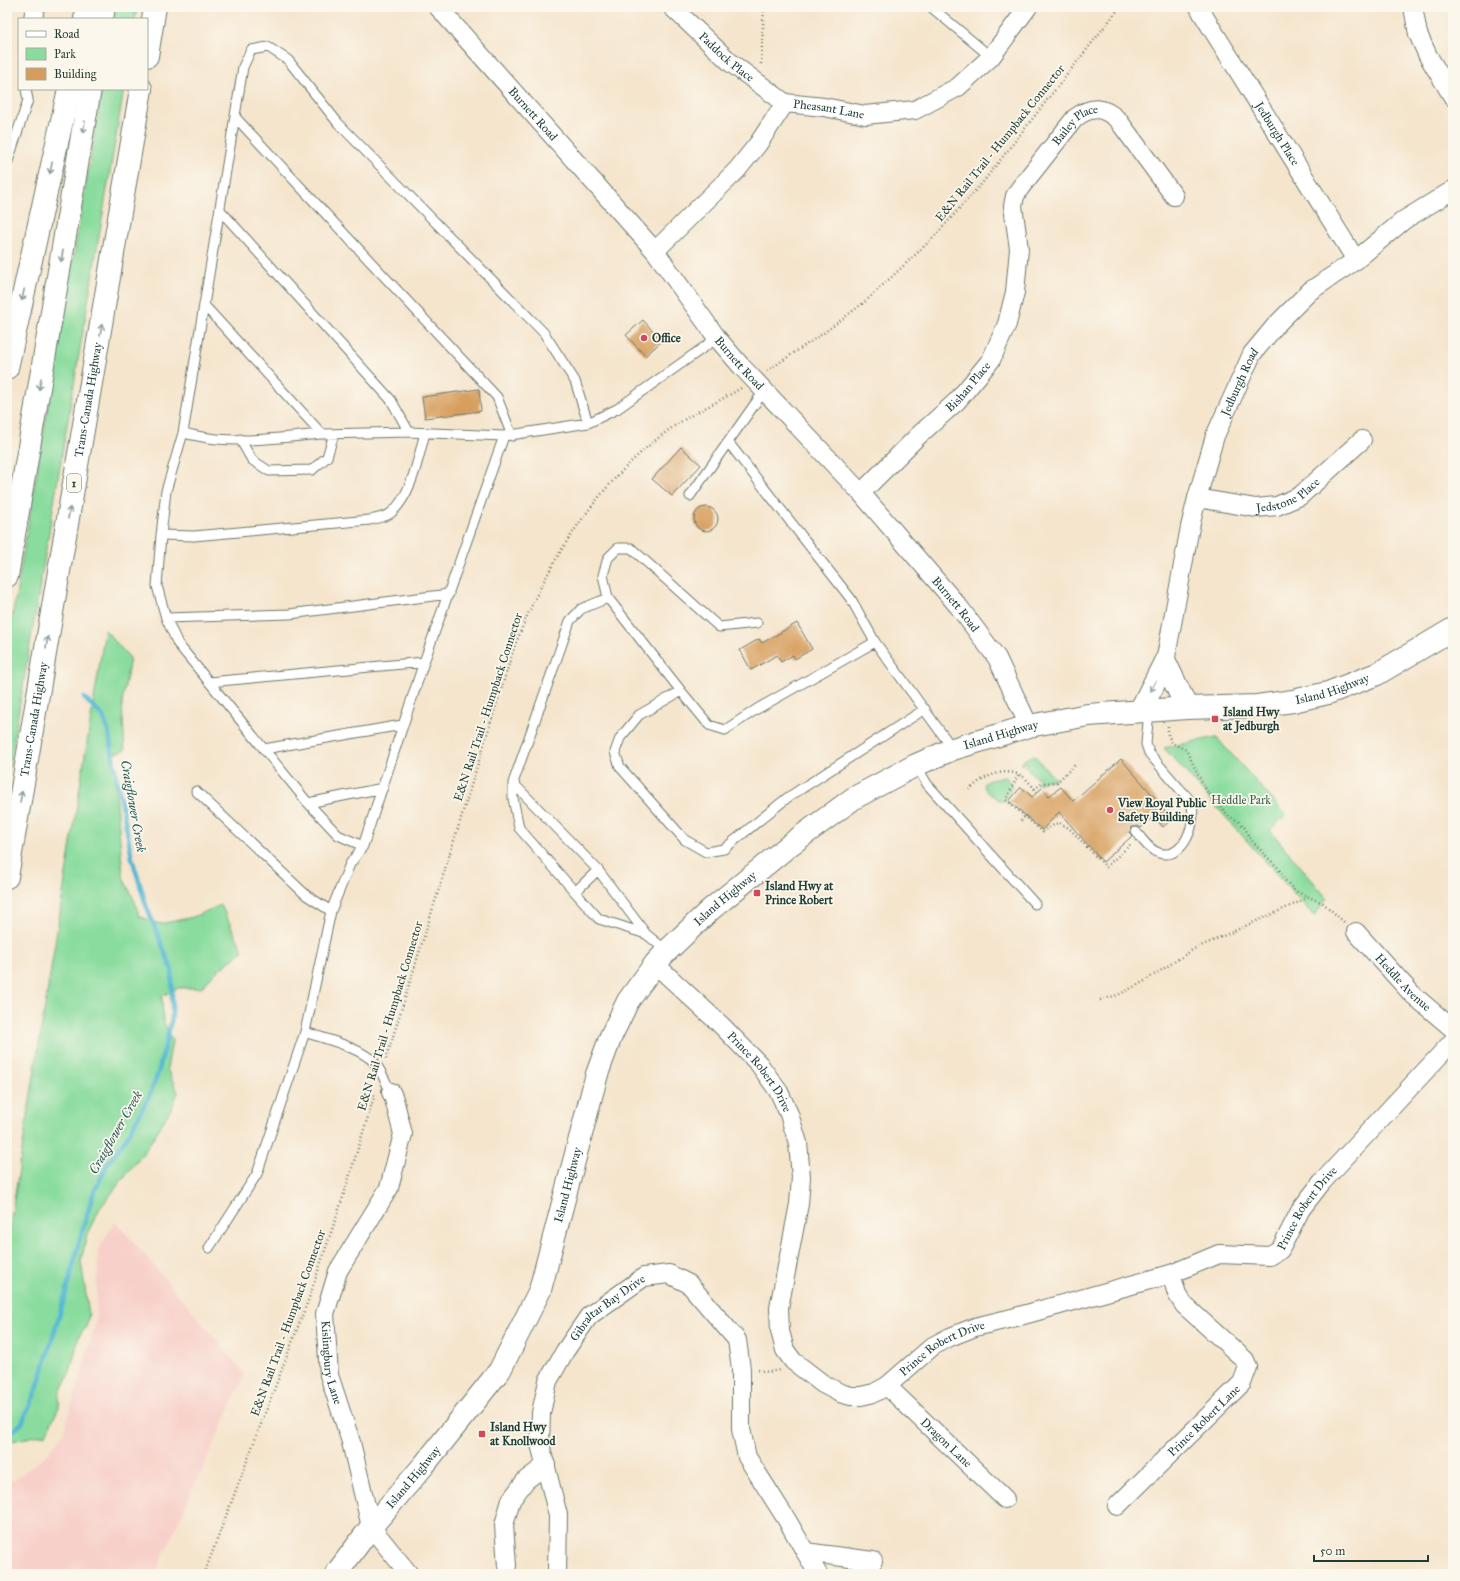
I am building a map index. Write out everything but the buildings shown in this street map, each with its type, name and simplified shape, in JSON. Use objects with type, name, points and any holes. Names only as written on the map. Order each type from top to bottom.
[{"type":"main road","points":[[85,18],[88,7]]},
{"type":"main road","points":[[102,18],[104,7]]},
{"type":"main road","points":[[148,50],[155,7]]},
{"type":"main road","points":[[7,368],[69,90]]},
{"type":"main road","points":[[7,576],[90,90]]},
{"type":"main road","name":"Trans-Canada Highway","points":[[7,877],[141,90]]},
{"type":"main road","name":"Island Highway","points":[[336,1574],[371,1527],[424,1465],[500,1370],[540,1290],[597,1074],[609,1042],[628,1001],[661,957],[710,910],[798,840],[854,798],[916,765],[953,748],[1029,726],[1088,715],[1161,709],[1257,706],[1293,701],[1328,693],[1377,674],[1453,629]]},
{"type":"main road","points":[[1161,709],[1165,662]]},
{"type":"main road","points":[[1161,709],[1165,662]]},
{"type":"street","points":[[33,18],[35,7]]},
{"type":"street","name":"Burnett Road","points":[[438,7],[655,251],[717,338],[758,386],[861,493],[959,607],[998,658],[1029,726]]},
{"type":"street","name":"Paddock Place","points":[[672,7],[731,62],[785,103]]},
{"type":"street","name":"Pheasant Lane","points":[[655,251],[737,170],[758,144],[785,103],[824,107],[865,115],[915,110],[958,87],[991,57],[1028,7]]},
{"type":"street","name":"Jedburgh Place","points":[[1199,7],[1259,106],[1356,260]]},
{"type":"street","points":[[1413,7],[1418,34],[1428,56],[1453,97]]},
{"type":"street","name":"Bailey Place","points":[[1019,249],[1013,206],[1015,196],[1074,118],[1090,109],[1100,109],[1110,113],[1118,120],[1174,196]]},
{"type":"street","name":"Jedburgh Road","points":[[1165,662],[1197,498],[1215,436],[1252,354],[1276,325],[1310,291],[1356,260],[1404,220],[1453,190]]},
{"type":"street","name":"Bishan Place","points":[[861,493],[918,436],[957,401],[991,360],[1009,317],[1015,292],[1019,249]]},
{"type":"street","name":"Jedstone Place","points":[[1197,498],[1256,508],[1277,506],[1300,496],[1362,440]]},
{"type":"street","name":"Heddle Avenue","points":[[1356,932],[1412,994],[1453,1029]]},
{"type":"street","name":"Prince Robert Drive","points":[[661,957],[722,1026],[759,1064],[779,1092],[789,1114],[798,1143],[801,1177],[794,1231],[779,1308],[780,1331],[785,1350],[796,1364],[823,1384],[851,1396],[861,1396],[874,1393],[887,1386],[933,1346],[975,1327],[1016,1318],[1171,1274],[1219,1254],[1270,1256],[1280,1250],[1301,1209],[1322,1182],[1453,1041]]},
{"type":"street","name":"Kislingbury Lane","points":[[371,1527],[351,1442],[329,1375],[325,1314],[338,1271],[389,1188],[403,1134],[391,1092]]},
{"type":"street","name":"Gibraltar Bay Drive","points":[[557,1574],[558,1515],[540,1444],[541,1413],[548,1382],[565,1351],[589,1316],[644,1277],[669,1274],[689,1284],[737,1340],[741,1369],[741,1429],[747,1457],[787,1520],[818,1574]]},
{"type":"street","name":"Prince Robert Lane","points":[[1117,1506],[1242,1382],[1248,1367],[1245,1360],[1184,1305],[1177,1294],[1171,1274]]},
{"type":"street","name":"Dragon Lane","points":[[887,1386],[1005,1499]]},
{"type":"street","points":[[507,1566],[504,1525],[511,1500],[526,1480],[546,1465]]},
{"type":"street","points":[[371,1527],[409,1574]]},
{"type":"street","points":[[805,1552],[874,1561]]},
{"type":"lane","points":[[931,7],[991,57]]},
{"type":"lane","points":[[363,846],[338,835],[308,803],[178,644],[166,618],[157,586],[166,491],[183,433],[236,118],[243,67],[251,50],[268,47],[288,60],[338,123],[544,333],[575,381],[588,423]]},
{"type":"lane","points":[[7,164],[28,100],[26,90]]},
{"type":"lane","points":[[210,1248],[257,1174],[305,1032],[331,911],[350,864],[363,846],[424,662],[508,436],[497,397],[236,118]]},
{"type":"lane","points":[[220,210],[391,400],[409,432]]},
{"type":"lane","points":[[204,305],[322,434]]},
{"type":"lane","points":[[183,433],[216,439],[258,439],[322,434],[409,432],[508,436],[588,423],[617,409],[717,338]]},
{"type":"lane","points":[[690,496],[728,442],[758,386]]},
{"type":"lane","points":[[161,535],[194,536],[370,520],[390,514],[404,500],[416,466],[425,433]]},
{"type":"lane","points":[[240,439],[252,460],[268,471],[312,470],[328,457],[334,434]]},
{"type":"lane","points":[[728,442],[851,599],[875,642],[953,748]]},
{"type":"lane","points":[[757,624],[719,627],[630,548],[618,548],[608,558],[603,575],[608,598],[681,691],[709,724],[724,730],[757,709],[875,642]]},
{"type":"lane","points":[[166,618],[289,614],[449,594]]},
{"type":"lane","points":[[608,598],[581,609],[570,622],[513,782],[513,798],[519,828],[599,919],[646,934]]},
{"type":"lane","points":[[210,682],[424,662]]},
{"type":"lane","points":[[681,691],[639,715],[620,738],[615,752],[620,767],[685,840],[706,852],[724,849],[787,798],[925,709]]},
{"type":"lane","points":[[1136,832],[1150,848],[1158,853],[1168,854],[1177,850],[1185,841],[1190,830],[1194,812],[1190,801],[1149,753],[1146,744],[1161,709]]},
{"type":"lane","points":[[264,749],[402,725]]},
{"type":"lane","points":[[916,765],[927,784],[1035,904]]},
{"type":"lane","points":[[513,782],[598,870],[646,934],[661,957]]},
{"type":"lane","points":[[308,803],[383,788]]},
{"type":"lane","points":[[196,792],[306,895],[331,911]]},
{"type":"lane","points":[[575,892],[598,870]]},
{"type":"lane","points":[[305,1032],[350,1046],[373,1062],[381,1073],[391,1092]]},
{"type":"path","points":[[758,84],[762,58],[764,7]]},
{"type":"path","name":"E&N Rail Trail - Humpback Connector","points":[[204,1574],[309,1298],[342,1200],[513,651],[536,593],[550,568],[579,523],[612,483],[652,444],[673,427],[726,397],[758,386],[845,318],[892,278],[933,238],[983,182],[1120,7]]},
{"type":"path","points":[[1161,709],[1168,735],[1172,743],[1186,750],[1206,790],[1229,816],[1245,828],[1251,840],[1278,868],[1286,881],[1295,891],[1323,903],[1356,932]]},
{"type":"path","points":[[1034,789],[1043,783],[1057,782],[1076,764]]},
{"type":"path","points":[[969,790],[982,779],[1006,772],[1018,774],[1023,777],[1037,792]]},
{"type":"path","points":[[1018,774],[1006,800],[1043,832],[1059,823],[1069,828],[1106,867],[1122,852]]},
{"type":"path","points":[[1021,821],[1025,816]]},
{"type":"path","points":[[1100,1000],[1118,995],[1143,982],[1194,950],[1308,897]]},
{"type":"path","points":[[741,1369],[755,1368],[768,1372],[776,1371],[796,1364]]},
{"type":"shaded area","points":[[115,1222],[144,1254],[245,1374],[155,1574],[7,1574],[7,1482],[16,1479],[48,1454],[64,1432],[96,1321],[98,1250]]},
{"type":"green space","points":[[116,7],[137,7],[135,18],[114,18]]},
{"type":"green space","points":[[102,90],[124,90],[7,780],[7,648]]},
{"type":"green space","points":[[105,630],[130,658],[122,703],[125,750],[113,754],[123,877],[136,904],[139,916],[160,924],[193,917],[221,905],[243,951],[216,972],[201,988],[178,988],[162,996],[163,1020],[172,1041],[167,1069],[178,1092],[172,1107],[147,1148],[100,1208],[87,1234],[81,1261],[89,1315],[86,1327],[79,1336],[70,1372],[60,1392],[59,1407],[46,1434],[7,1442],[7,1244]]},
{"type":"green space","name":"Heddle Park","points":[[1216,737],[1286,815],[1270,830],[1327,898],[1314,916],[1164,748]]},
{"type":"green space","points":[[1034,755],[1056,780],[1047,780],[1038,784],[1036,782],[1040,778],[1039,776],[1036,778],[1025,766],[1028,764],[1026,762],[1022,765],[1020,763]]},
{"type":"green space","points":[[1006,777],[1012,785],[1004,801],[1000,801],[986,791],[983,784],[989,780]]},
{"type":"waterway","name":"Craigflower Creek","points":[[7,1436],[22,1423],[37,1389],[66,1293],[93,1194],[108,1163],[128,1135],[148,1099],[158,1073],[172,1018],[172,970],[146,905],[132,858],[108,730],[103,716],[84,698]]},
{"type":"place","name":"Office","points":[[644,338]]},
{"type":"place","name":"Island Hwy at Jedburgh","points":[[1215,719]]},
{"type":"place","name":"View Royal Public Safety Building","points":[[1110,810]]},
{"type":"place","name":"Island Hwy at Prince Robert","points":[[757,893]]},
{"type":"place","name":"Island Hwy at Knollwood","points":[[482,1434]]}]
